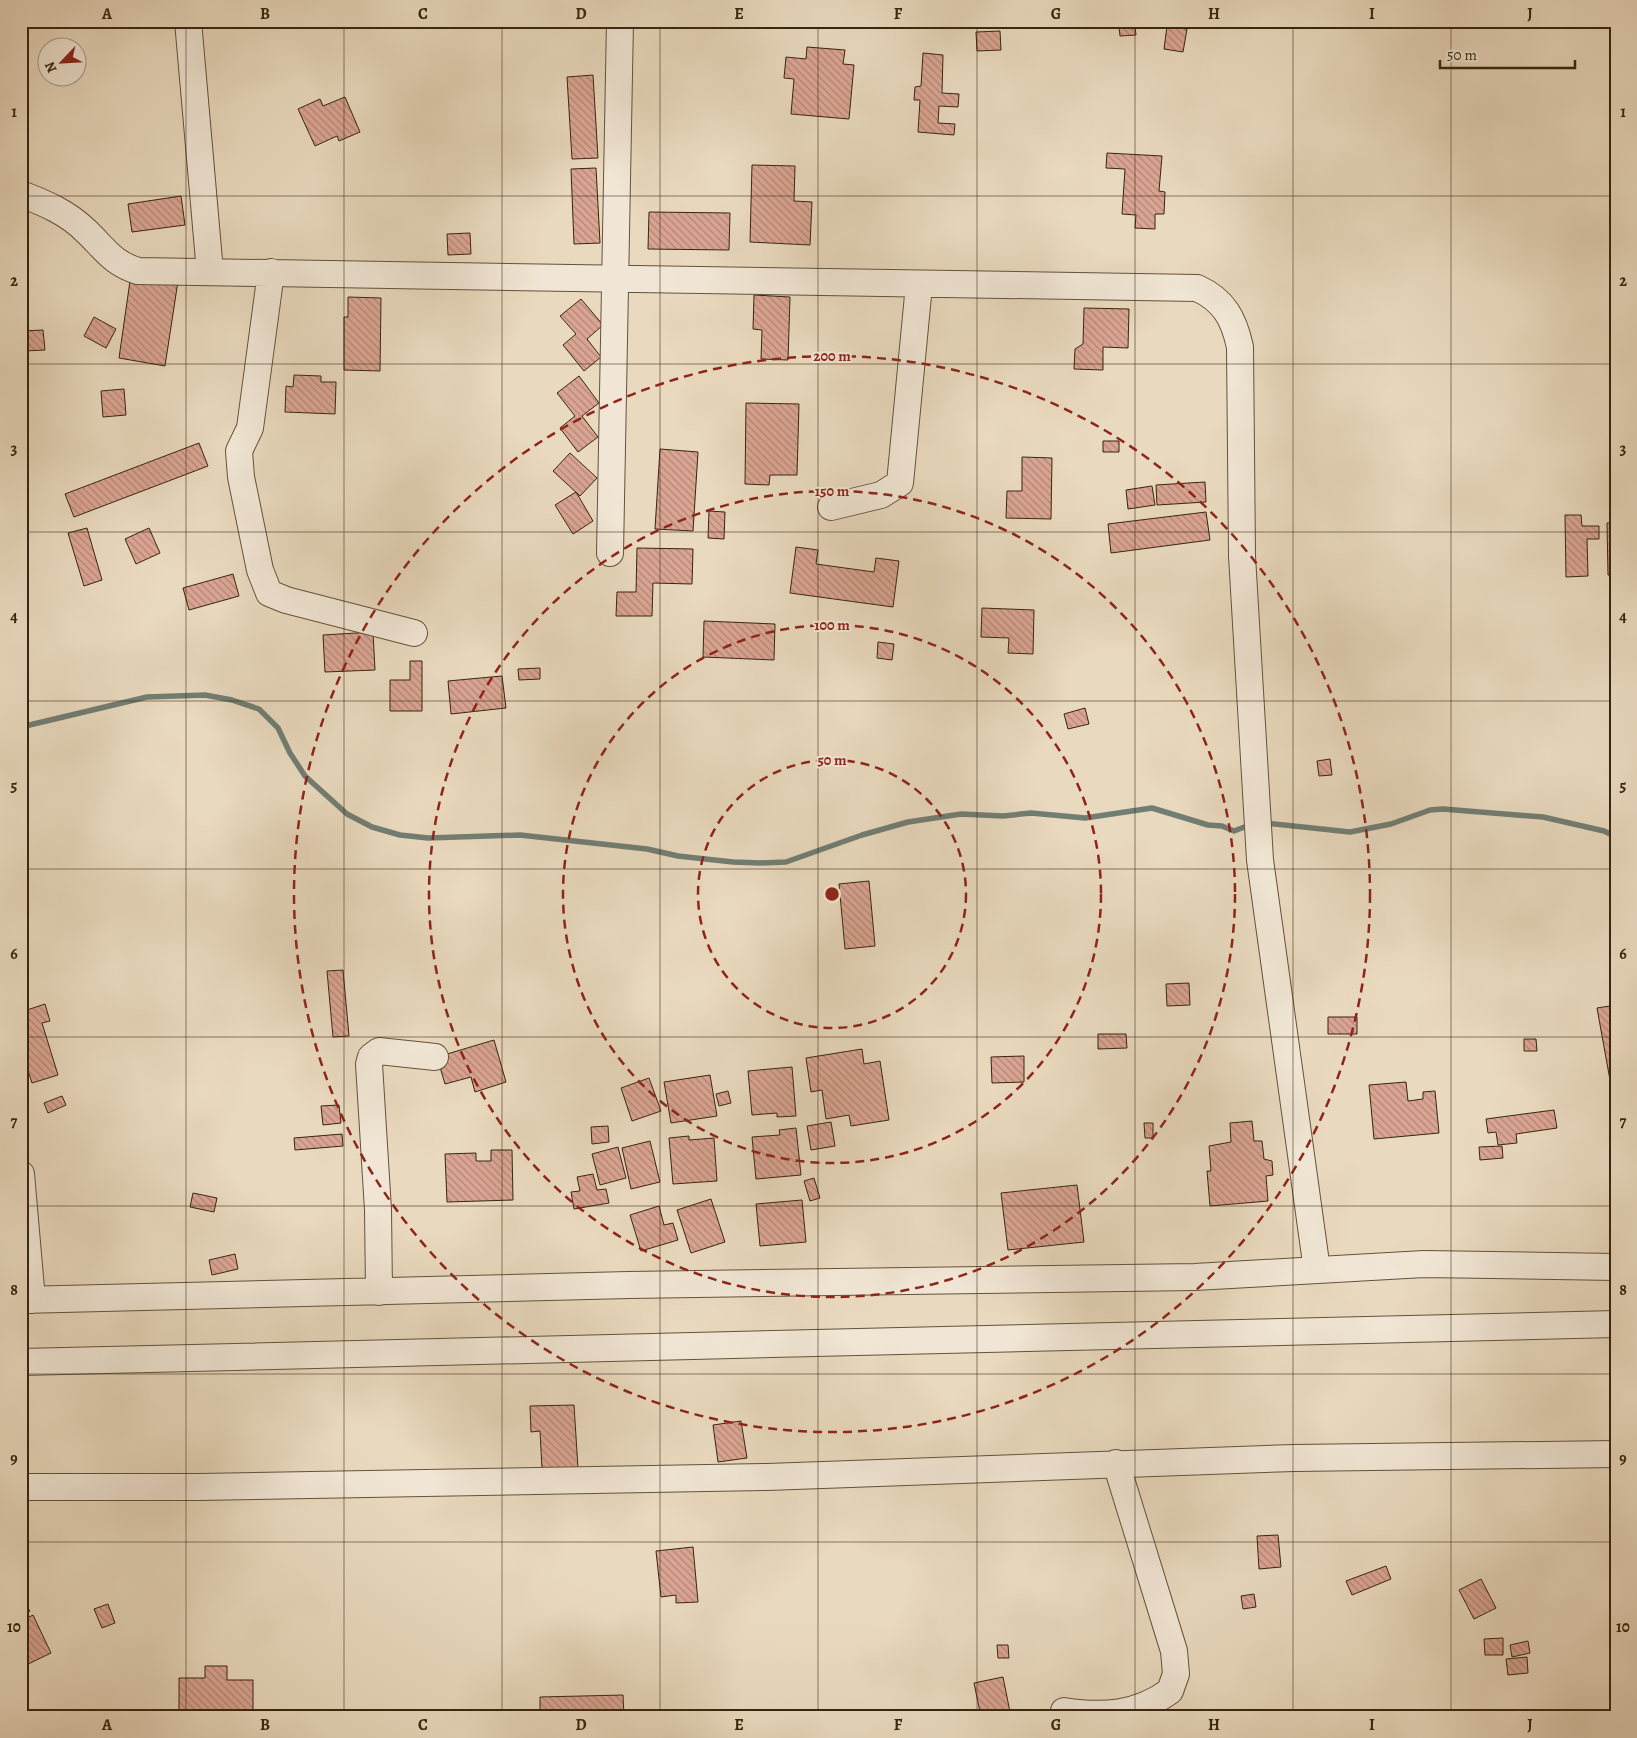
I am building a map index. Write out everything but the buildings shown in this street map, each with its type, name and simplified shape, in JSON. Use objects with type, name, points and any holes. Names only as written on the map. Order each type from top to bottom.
[{"type":"street","points":[[188,21],[210,272]]},
{"type":"street","points":[[610,553],[620,21]]},
{"type":"street","points":[[21,194],[41,201],[66,215],[86,230],[110,256],[123,266],[138,271],[615,276],[919,285],[1197,288],[1214,296],[1231,319],[1240,347],[1242,556],[1260,860],[1317,1270]]},
{"type":"street","points":[[271,272],[250,428],[239,451],[241,477],[260,570],[269,593],[286,600],[414,633]]},
{"type":"street","points":[[831,507],[882,495],[900,484],[919,285]]},
{"type":"street","points":[[379,1292],[378,1210],[369,1064],[371,1057],[379,1050],[435,1057]]},
{"type":"street","points":[[21,1174],[27,1300],[629,1285],[1185,1277],[1424,1264],[1616,1267]]},
{"type":"street","points":[[21,1362],[1616,1324]]},
{"type":"street","points":[[21,1487],[228,1487],[767,1477],[1294,1458],[1616,1454]]},
{"type":"street","points":[[1064,1711],[1105,1715],[1138,1708],[1170,1691],[1176,1674],[1174,1651],[1116,1463]]},
{"type":"waterway","points":[[21,727],[147,697],[205,695],[232,700],[259,709],[278,728],[290,753],[305,776],[347,814],[372,827],[400,835],[428,838],[520,835],[647,849],[678,856],[760,863],[786,862],[862,835],[908,822],[961,814],[1003,816],[1031,813],[1085,818],[1152,808],[1208,825],[1222,826],[1234,831],[1247,826]]},
{"type":"waterway","points":[[1266,823],[1350,832],[1391,824],[1430,810],[1443,809],[1543,817],[1604,831],[1616,837]]}]
